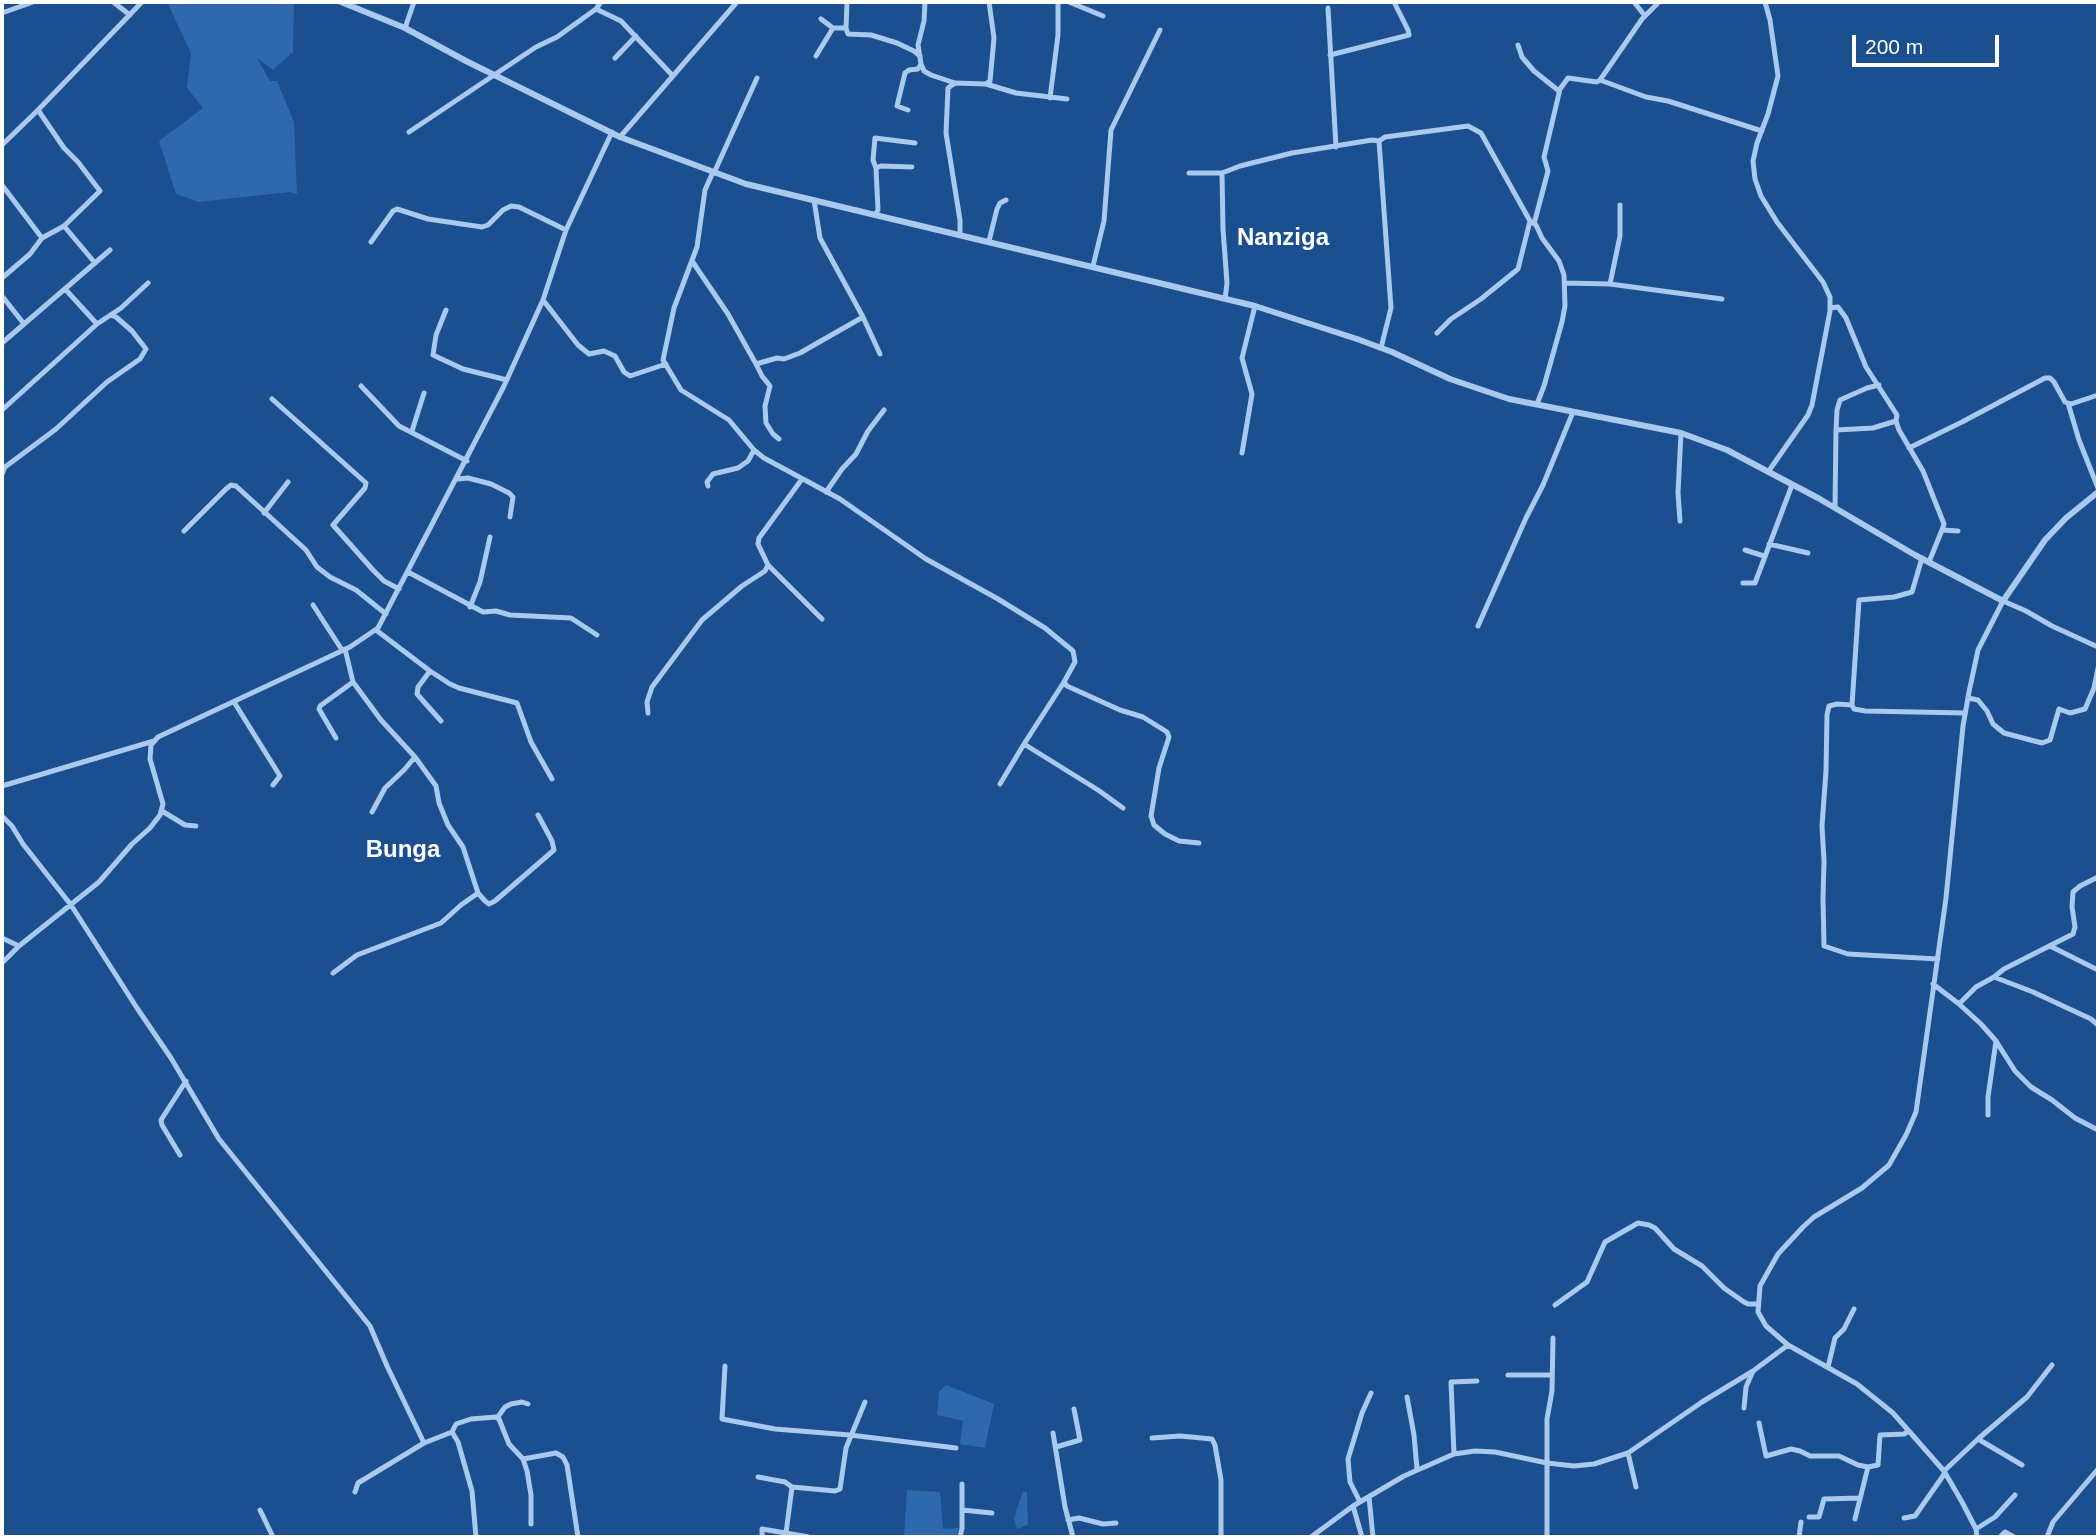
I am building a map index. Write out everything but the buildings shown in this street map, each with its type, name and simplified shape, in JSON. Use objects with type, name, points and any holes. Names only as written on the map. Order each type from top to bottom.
[{"type":"street","points":[[2,13],[33,2]]},
{"type":"street","points":[[113,2],[130,15]]},
{"type":"street","points":[[2,145],[142,2]]},
{"type":"street","points":[[341,2],[405,28],[620,137],[746,184],[1255,306],[1381,348],[1450,379],[1509,400],[1681,433],[1727,450],[1929,562],[2098,647]]},
{"type":"street","points":[[405,28],[414,2]]},
{"type":"street","points":[[409,132],[536,47],[557,37],[596,9],[601,2]]},
{"type":"street","points":[[620,137],[737,2]]},
{"type":"street","points":[[847,2],[848,34],[871,35],[897,43],[920,55]]},
{"type":"street","points":[[925,2],[918,46],[924,71],[955,83],[986,84],[1017,93],[1067,99]]},
{"type":"street","points":[[986,84],[990,81],[993,38],[989,2]]},
{"type":"street","points":[[1050,98],[1058,35],[1058,2]]},
{"type":"street","points":[[1072,2],[1102,16]]},
{"type":"street","points":[[1330,55],[1409,35],[1394,2]]},
{"type":"street","points":[[1634,2],[1645,16]]},
{"type":"street","points":[[1600,80],[1645,16],[1659,2]]},
{"type":"street","points":[[1765,2],[1778,76],[1753,161],[1755,178],[1761,197],[1824,282],[1830,298],[1812,405],[1808,415],[1768,472]]},
{"type":"street","points":[[1328,8],[1336,147]]},
{"type":"street","points":[[596,9],[621,21],[673,76]]},
{"type":"street","points":[[821,19],[833,28],[846,28]]},
{"type":"street","points":[[816,56],[833,28]]},
{"type":"street","points":[[1093,266],[1104,221],[1111,130],[1160,30]]},
{"type":"street","points":[[615,58],[636,36]]},
{"type":"street","points":[[1518,46],[1522,57],[1534,71],[1559,91]]},
{"type":"street","points":[[908,110],[897,106],[905,73],[918,69],[921,64]]},
{"type":"street","points":[[757,78],[705,190],[697,247],[674,308],[663,360],[681,390],[729,420],[764,458],[840,499],[926,559],[1045,628],[1073,651],[1075,662],[1000,784]]},
{"type":"street","points":[[1437,333],[1451,319],[1518,269],[1548,171],[1544,157],[1559,91],[1568,78],[1597,82],[1600,80],[1762,131]]},
{"type":"street","points":[[944,80],[948,89],[946,133],[960,235]]},
{"type":"street","points":[[948,89],[955,83]]},
{"type":"street","points":[[2,278],[30,254],[42,238],[64,226],[100,191],[64,148],[38,110]]},
{"type":"street","points":[[1189,173],[1222,173],[1271,157],[1379,141],[1385,137],[1468,126],[1481,133],[1532,223],[1559,261],[1565,283],[1562,322],[1544,386],[1536,404]]},
{"type":"street","points":[[2,786],[154,741],[344,650],[376,630],[467,461],[507,380],[543,300],[566,230],[612,132]]},
{"type":"street","points":[[875,215],[878,209],[876,168],[873,160],[875,138],[915,143]]},
{"type":"street","points":[[1379,141],[1391,308],[1381,348]]},
{"type":"street","points":[[876,168],[912,167]]},
{"type":"street","points":[[1222,173],[1227,284],[1225,299]]},
{"type":"street","points":[[2,185],[42,238]]},
{"type":"street","points":[[989,242],[997,209],[1000,203],[1006,200]]},
{"type":"street","points":[[814,201],[820,238],[880,354]]},
{"type":"street","points":[[1609,284],[1620,236],[1620,205]]},
{"type":"street","points":[[371,242],[397,209],[428,219],[482,227],[511,206],[519,207],[566,230]]},
{"type":"street","points":[[64,226],[95,263]]},
{"type":"street","points":[[2,343],[110,250]]},
{"type":"street","points":[[692,261],[728,314],[770,386],[765,406],[766,423],[779,439]]},
{"type":"street","points":[[2,410],[97,324],[121,308],[148,283]]},
{"type":"street","points":[[1565,283],[1609,284],[1722,299]]},
{"type":"street","points":[[66,290],[97,324]]},
{"type":"street","points":[[2,296],[24,324]]},
{"type":"street","points":[[543,300],[578,345],[589,354],[604,351],[615,356],[629,376],[666,364]]},
{"type":"street","points":[[1242,453],[1252,394],[1242,358],[1255,306]]},
{"type":"street","points":[[1830,308],[1838,307],[1846,318],[1866,367],[1897,415],[1896,421],[1923,471],[1944,524],[1929,562]]},
{"type":"street","points":[[446,310],[436,335],[433,355],[463,369],[507,380]]},
{"type":"street","points":[[2,474],[3,466],[56,429],[107,382],[139,359],[146,349],[132,331],[111,315]]},
{"type":"street","points":[[756,364],[777,358],[785,359],[800,353],[863,317]]},
{"type":"street","points":[[1909,447],[2045,378],[2050,378],[2068,403],[2078,440],[2098,490],[2045,540],[2003,601],[1978,650],[1965,713],[1938,959],[1916,1112],[1898,1151],[1888,1165],[1867,1183],[1814,1217],[1778,1254],[1760,1286],[1758,1312],[1762,1321],[1788,1345],[1869,1393],[1893,1413],[1944,1472],[1962,1502],[1977,1537]]},
{"type":"street","points":[[1835,508],[1836,430],[1840,400],[1879,385]]},
{"type":"street","points":[[361,386],[399,426],[467,461]]},
{"type":"street","points":[[412,431],[424,393]]},
{"type":"street","points":[[2068,403],[2098,395]]},
{"type":"street","points":[[272,399],[366,483],[365,488],[333,525],[384,581],[399,589]]},
{"type":"street","points":[[826,492],[884,410]]},
{"type":"street","points":[[1478,626],[1525,518],[1543,485],[1573,412]]},
{"type":"street","points":[[1836,430],[1873,428],[1896,421]]},
{"type":"street","points":[[1680,521],[1678,493],[1681,433]]},
{"type":"street","points":[[708,486],[707,482],[713,474],[738,468],[748,461],[754,450]]},
{"type":"street","points":[[458,478],[491,484],[509,493],[513,497],[510,517]]},
{"type":"street","points":[[802,479],[759,538],[758,544],[768,565],[822,618]]},
{"type":"street","points":[[264,513],[288,482]]},
{"type":"street","points":[[184,531],[231,485],[236,486],[306,550],[317,567],[356,590],[386,614]]},
{"type":"street","points":[[1743,583],[1755,583],[1792,485]]},
{"type":"street","points":[[1942,530],[1958,531]]},
{"type":"street","points":[[470,607],[480,582],[489,537]]},
{"type":"street","points":[[1769,544],[1808,553]]},
{"type":"street","points":[[1745,550],[1764,556]]},
{"type":"street","points":[[1922,558],[1912,592],[1894,597],[1859,600],[1852,705],[1854,709],[1865,711],[1965,713]]},
{"type":"street","points":[[648,713],[647,702],[652,687],[702,620],[742,586],[765,571],[768,565]]},
{"type":"street","points":[[408,572],[483,612],[571,618],[597,635]]},
{"type":"street","points":[[313,605],[344,650],[353,682],[436,786],[439,803],[448,825],[463,847],[478,893],[485,901],[492,903],[554,850],[538,815]]},
{"type":"street","points":[[376,630],[430,671],[458,688],[517,703],[531,742],[552,779]]},
{"type":"street","points":[[1968,698],[1978,700],[1993,724],[2004,733],[2042,743],[2050,740],[2059,709],[2070,713],[2085,709],[2094,688],[2098,668]]},
{"type":"street","points":[[430,671],[418,687],[417,694],[441,721]]},
{"type":"street","points":[[336,738],[319,709],[353,682]]},
{"type":"street","points":[[1064,682],[1067,686],[1119,710],[1143,717],[1167,732],[1169,737],[1159,768],[1152,816],[1154,825],[1179,841],[1199,843]]},
{"type":"street","points":[[234,702],[280,776],[273,785]]},
{"type":"street","points":[[1852,705],[1829,706],[1827,715],[1822,826],[1824,946],[1848,954],[1938,959]]},
{"type":"street","points":[[2,963],[99,881],[150,828],[162,811],[163,804],[150,759],[154,741]]},
{"type":"street","points":[[1024,744],[1123,808]]},
{"type":"street","points":[[372,812],[385,788],[415,757]]},
{"type":"street","points":[[162,811],[185,825],[196,826]]},
{"type":"street","points":[[2,816],[72,905],[186,1082],[219,1139],[370,1326],[425,1443]]},
{"type":"street","points":[[1959,1004],[1976,987],[2004,969],[2073,934],[2076,927],[2072,907],[2074,889],[2098,877]]},
{"type":"street","points":[[333,973],[357,955],[441,923],[478,893]]},
{"type":"street","points":[[2,938],[19,946]]},
{"type":"street","points":[[2050,946],[2098,970]]},
{"type":"street","points":[[1994,977],[2091,1019],[2098,1025]]},
{"type":"street","points":[[1933,984],[1959,1004],[1996,1041],[2015,1071],[2031,1087],[2075,1118],[2098,1130]]},
{"type":"street","points":[[1988,1115],[1987,1097],[1996,1041]]},
{"type":"street","points":[[180,1155],[161,1119],[186,1082]]},
{"type":"street","points":[[1555,1305],[1587,1282],[1605,1242],[1638,1223],[1655,1228],[1674,1249],[1702,1266],[1724,1287],[1748,1304],[1758,1304]]},
{"type":"street","points":[[1828,1367],[1836,1338],[1854,1309]]},
{"type":"street","points":[[1547,1537],[1547,1419],[1552,1391],[1553,1338]]},
{"type":"street","points":[[1311,1537],[1353,1506],[1418,1469],[1454,1454],[1495,1452],[1574,1466],[1594,1464],[1628,1453],[1788,1345]]},
{"type":"street","points":[[1904,1518],[1915,1516],[1944,1472],[1978,1438],[2027,1397],[2052,1365]]},
{"type":"street","points":[[725,1366],[722,1419],[775,1429],[956,1448]]},
{"type":"street","points":[[1744,1408],[1746,1387],[1753,1371]]},
{"type":"street","points":[[1508,1375],[1552,1375]]},
{"type":"street","points":[[1454,1454],[1451,1382],[1477,1381]]},
{"type":"street","points":[[1360,1502],[1350,1482],[1348,1459],[1371,1393]]},
{"type":"street","points":[[1406,1397],[1418,1469]]},
{"type":"street","points":[[497,1418],[505,1406],[522,1402],[528,1404]]},
{"type":"street","points":[[758,1477],[785,1482],[792,1487],[835,1491],[840,1489],[846,1448],[865,1402]]},
{"type":"street","points":[[1056,1447],[1080,1440],[1074,1409]]},
{"type":"street","points":[[355,1492],[358,1483],[425,1443],[452,1432],[456,1424],[471,1419],[497,1418]]},
{"type":"street","points":[[497,1418],[509,1444],[523,1459],[531,1495],[531,1524]]},
{"type":"street","points":[[1759,1423],[1766,1456],[1791,1450],[1800,1451],[1810,1457],[1839,1456],[1858,1465],[1868,1466],[1878,1465],[1880,1435],[1904,1434],[1909,1431]]},
{"type":"street","points":[[452,1432],[458,1442],[472,1491],[476,1537]]},
{"type":"street","points":[[1053,1433],[1073,1537]]},
{"type":"street","points":[[1152,1438],[1180,1436],[1212,1439],[1221,1480],[1221,1537]]},
{"type":"street","points":[[1978,1438],[2022,1465]]},
{"type":"street","points":[[523,1459],[556,1453],[563,1457],[567,1465],[578,1537]]},
{"type":"street","points":[[1628,1453],[1636,1487]]},
{"type":"street","points":[[1855,1519],[1868,1466]]},
{"type":"street","points":[[2046,1537],[2053,1522],[2098,1469]]},
{"type":"street","points":[[960,1537],[961,1484]]},
{"type":"street","points":[[786,1533],[792,1487]]},
{"type":"street","points":[[1976,1530],[1995,1517],[2015,1494]]},
{"type":"street","points":[[1369,1497],[1373,1537]]},
{"type":"street","points":[[1809,1517],[1819,1517],[1824,1499],[1860,1498]]},
{"type":"street","points":[[1353,1506],[1362,1537]]},
{"type":"street","points":[[260,1510],[273,1537]]},
{"type":"street","points":[[962,1510],[992,1513]]},
{"type":"street","points":[[1068,1520],[1079,1518],[1103,1524],[1116,1523]]},
{"type":"street","points":[[1799,1537],[1801,1522]]},
{"type":"street","points":[[761,1537],[762,1529],[809,1537]]},
{"type":"street","points":[[2000,1537],[2005,1532],[2014,1537]]},
{"type":"shaded area","points":[[167,2],[294,2],[293,52],[273,70],[257,58],[270,81],[277,81],[294,122],[297,194],[290,192],[199,202],[176,194],[159,141],[203,108],[187,88],[191,53]]},
{"type":"shaded area","points":[[946,1385],[994,1404],[985,1448],[960,1444],[963,1421],[937,1415],[939,1392]]},
{"type":"shaded area","points":[[907,1490],[940,1492],[943,1529],[959,1528],[957,1537],[904,1537]]},
{"type":"shaded area","points":[[1023,1491],[1027,1492],[1028,1525],[1017,1529],[1014,1518]]},
{"type":"district","name":"Nanziga","points":[[1283,238]]},
{"type":"district","name":"Bunga","points":[[403,850]]}]
